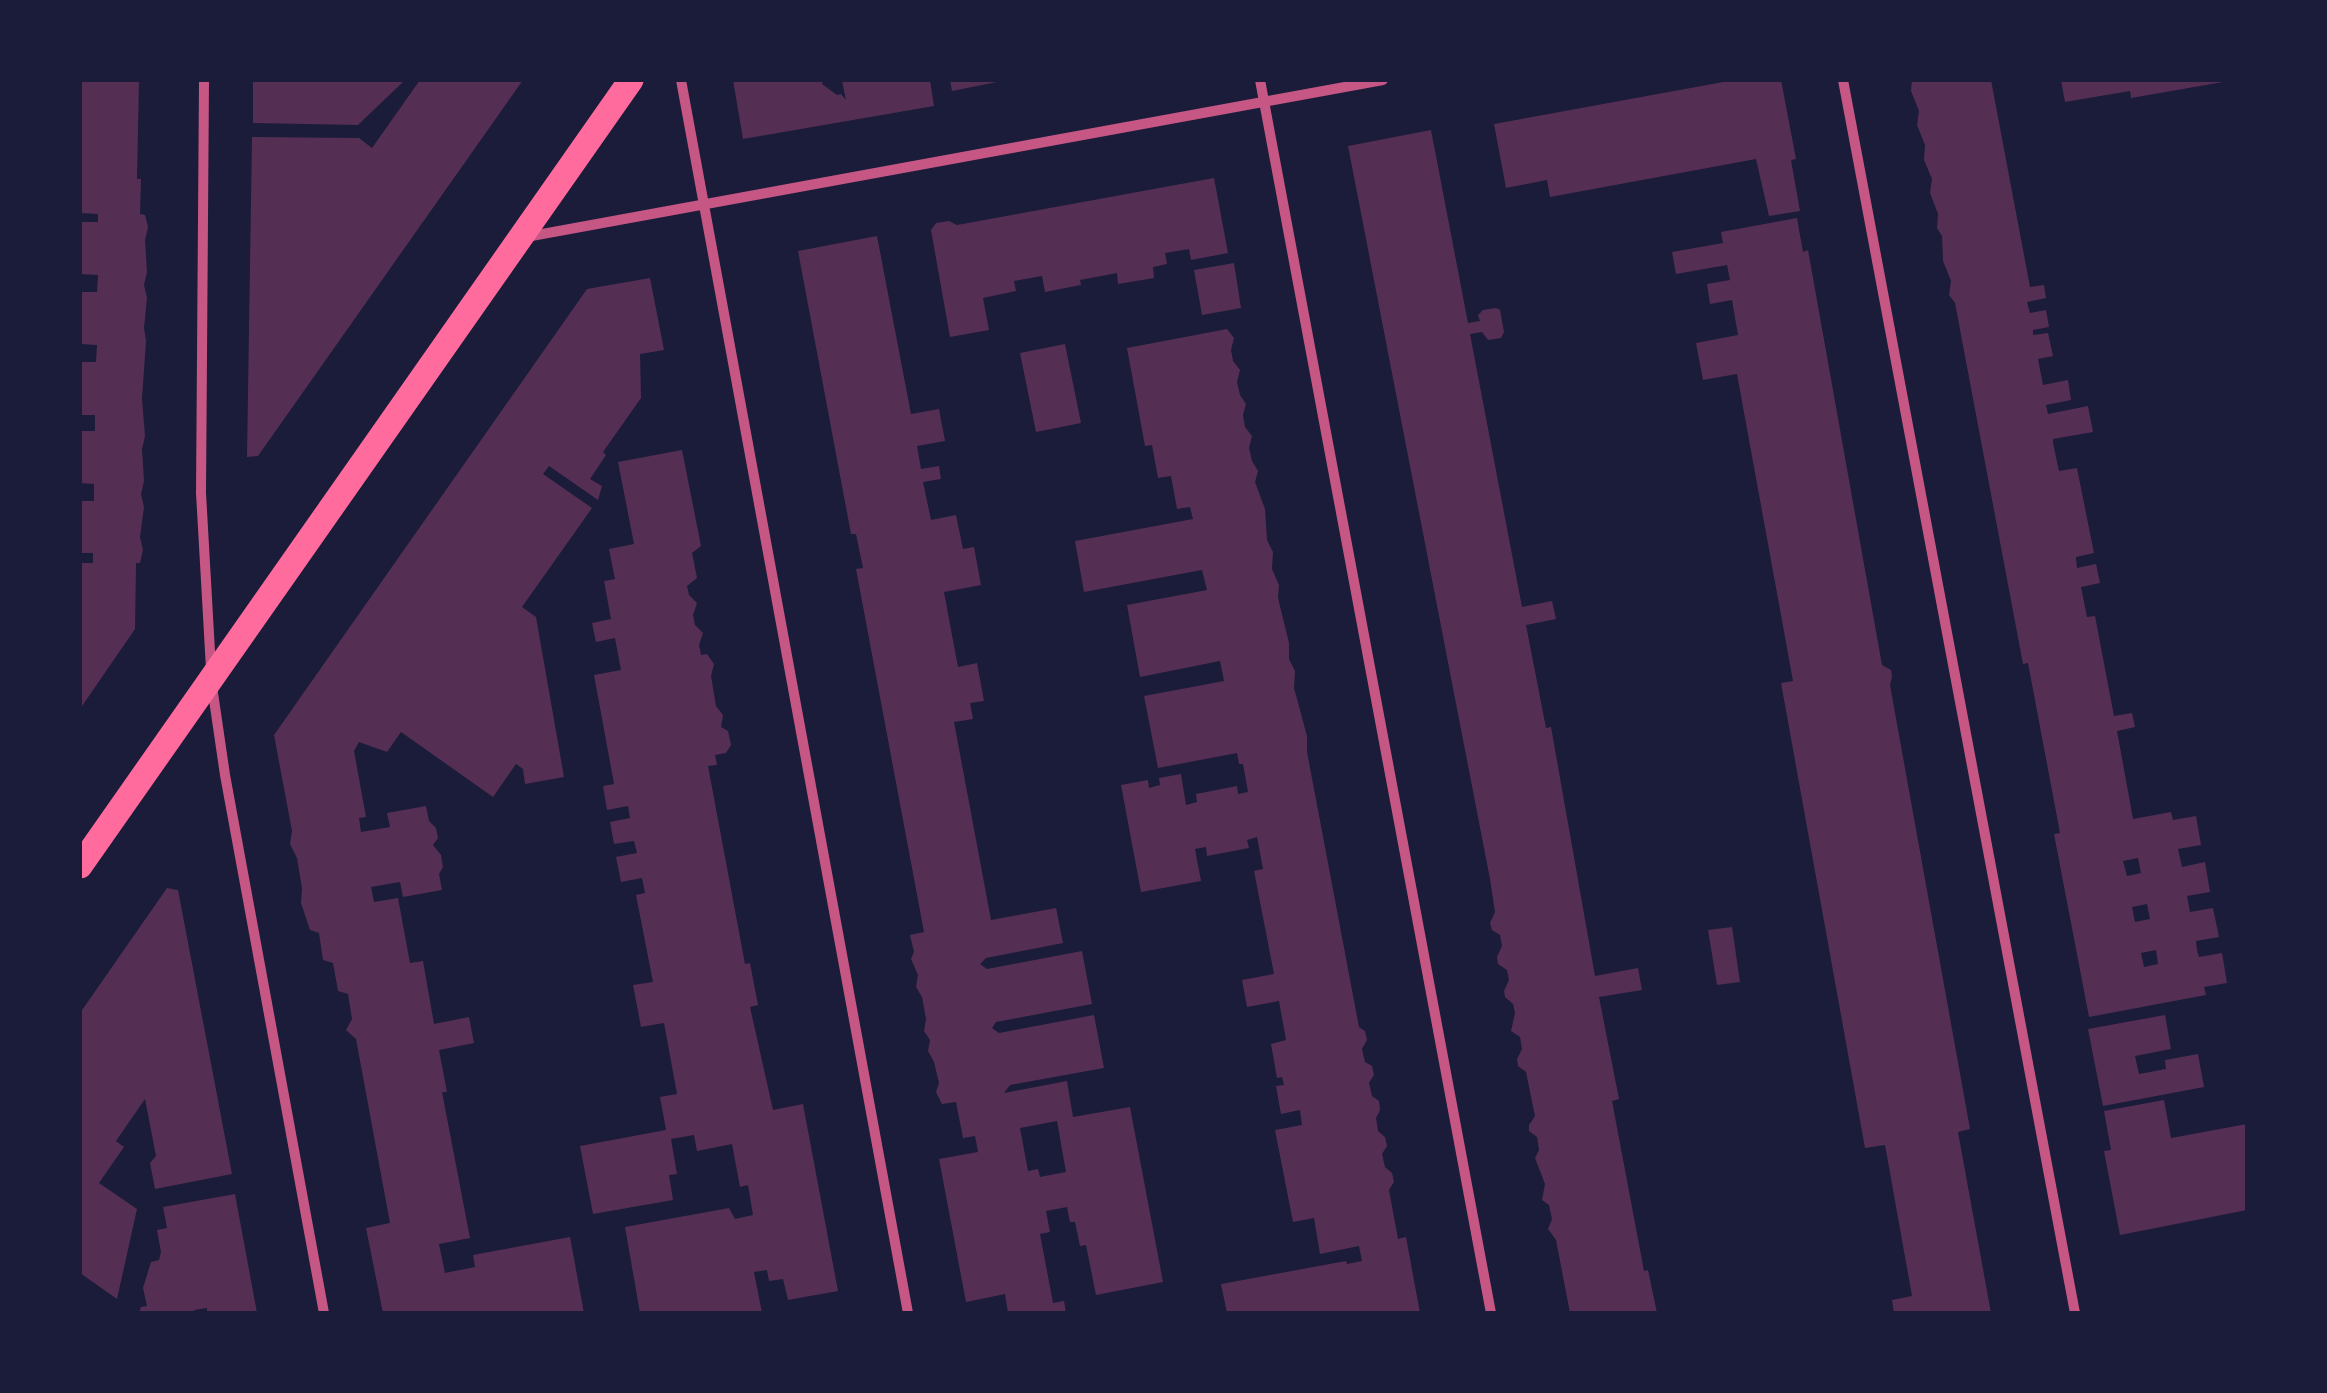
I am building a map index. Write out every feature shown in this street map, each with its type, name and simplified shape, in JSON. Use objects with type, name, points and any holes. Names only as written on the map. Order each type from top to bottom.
[{"type":"main road","points":[[80,866],[631,80]]},
{"type":"street","points":[[204,80],[200,493],[211,678],[324,1313]]},
{"type":"street","points":[[681,80],[908,1313]]},
{"type":"street","points":[[1260,80],[1491,1313]]},
{"type":"street","points":[[520,238],[1383,80]]},
{"type":"street","points":[[1843,80],[2075,1313]]},
{"type":"building","points":[[80,80],[139,80],[137,179],[141,179],[140,214],[145,215],[148,227],[142,399],[143,550],[140,563],[136,563],[135,629],[80,709],[80,563],[93,563],[93,553],[80,553],[80,501],[94,501],[94,484],[80,483],[80,431],[95,431],[95,415],[80,415],[80,362],[96,362],[97,345],[80,344],[80,292],[97,292],[98,275],[80,274],[80,222],[98,222],[98,214],[80,213]]},
{"type":"building","points":[[253,80],[405,80],[358,125],[253,123]]},
{"type":"building","points":[[420,80],[523,80],[258,456],[247,457],[252,137],[359,138],[372,148]]},
{"type":"building","points":[[733,80],[824,80],[822,84],[846,100],[842,81],[930,80],[934,106],[743,139]]},
{"type":"building","points":[[950,80],[997,80],[997,82],[952,91]]},
{"type":"building","points":[[1734,80],[1781,80],[1796,159],[1791,160],[1800,211],[1769,216],[1756,159],[1550,197],[1547,180],[1506,188],[1494,124]]},
{"type":"building","points":[[1912,80],[1991,80],[2030,287],[2044,285],[2046,298],[2027,302],[2030,313],[2046,310],[2049,327],[2033,330],[2033,335],[2048,333],[2053,356],[2038,359],[2043,385],[2068,380],[2071,400],[2046,405],[2048,414],[2088,406],[2093,432],[2053,439],[2053,443],[2059,471],[2077,468],[2094,553],[2076,557],[2077,568],[2096,564],[2100,583],[2081,587],[2087,617],[2095,616],[2114,716],[2132,713],[2135,727],[2117,731],[2133,819],[2171,812],[2173,820],[2196,816],[2201,845],[2178,849],[2182,867],[2205,862],[2210,892],[2187,896],[2190,912],[2213,908],[2219,937],[2196,941],[2197,950],[2199,957],[2222,953],[2227,983],[2204,987],[2206,995],[2089,1017],[2054,834],[2060,833],[2028,663],[2023,664],[1955,303],[1949,295],[1951,281],[1943,261],[1938,214],[1930,193],[1932,179],[1917,125],[1919,111],[1911,91]],"holes":[[[2138,858],[2141,873],[2127,876],[2123,861]],[[2147,904],[2150,919],[2135,922],[2132,907]],[[2156,950],[2158,964],[2144,967],[2141,953]]]},
{"type":"building","points":[[2061,80],[2223,82],[2131,98],[2130,91],[2065,102]]},
{"type":"building","points":[[1431,130],[1468,323],[1480,321],[1478,315],[1483,310],[1500,310],[1504,332],[1501,338],[1488,340],[1482,332],[1470,334],[1522,607],[1552,601],[1556,619],[1526,625],[1546,728],[1551,727],[1595,976],[1638,968],[1642,990],[1599,997],[1619,1099],[1612,1101],[1644,1271],[1648,1270],[1657,1313],[1570,1313],[1556,1240],[1548,1229],[1552,1219],[1549,1205],[1542,1200],[1545,1184],[1535,1158],[1539,1150],[1537,1137],[1529,1131],[1535,1116],[1526,1072],[1518,1066],[1520,1037],[1511,1031],[1515,1013],[1513,1004],[1505,997],[1507,970],[1498,964],[1500,935],[1490,923],[1495,912],[1490,879],[1348,146]]},
{"type":"building","points":[[1214,178],[1228,253],[1191,260],[1189,249],[1165,253],[1167,264],[1153,267],[1154,278],[1118,284],[1117,273],[1045,292],[1042,276],[1014,281],[1016,291],[983,298],[989,330],[950,337],[931,230],[936,223],[949,221],[957,225]]},
{"type":"building","points":[[1797,218],[1803,252],[1808,250],[1882,665],[1891,670],[1890,685],[1970,1129],[1958,1132],[1991,1313],[1894,1313],[1892,1300],[1912,1296],[1885,1145],[1865,1148],[1781,683],[1793,681],[1737,374],[1703,380],[1696,343],[1738,335],[1732,300],[1710,304],[1707,284],[1730,280],[1727,265],[1676,274],[1672,252],[1723,243],[1721,232]]},
{"type":"building","points":[[877,236],[911,414],[939,409],[945,441],[917,446],[921,469],[939,466],[941,479],[923,482],[931,520],[956,515],[963,549],[974,547],[981,585],[944,592],[958,667],[977,663],[984,701],[970,703],[973,719],[954,722],[991,920],[1056,908],[1063,943],[986,958],[980,964],[987,969],[1082,951],[1092,1004],[996,1022],[992,1028],[999,1033],[1094,1015],[1104,1068],[1010,1085],[1004,1093],[1067,1081],[1073,1117],[1130,1107],[1163,1282],[1096,1295],[1086,1245],[1080,1246],[1067,1207],[1046,1211],[1050,1232],[1040,1234],[1053,1303],[1064,1301],[1066,1313],[1008,1313],[1005,1294],[966,1302],[939,1159],[978,1152],[975,1136],[963,1138],[956,1102],[942,1104],[936,1092],[939,1083],[928,1051],[930,1040],[924,1031],[922,997],[916,987],[918,975],[911,959],[914,952],[910,935],[924,932],[856,569],[863,568],[856,534],[851,534],[798,251]],"holes":[[[1057,1121],[1066,1172],[1040,1177],[1038,1169],[1028,1171],[1020,1128]]]},
{"type":"building","points":[[1234,263],[1241,308],[1202,315],[1194,270]]},
{"type":"building","points":[[650,278],[664,350],[640,354],[641,398],[603,452],[606,455],[590,479],[602,486],[598,500],[549,466],[543,474],[592,508],[522,607],[536,617],[564,777],[525,784],[523,769],[516,764],[493,797],[401,732],[387,752],[359,742],[354,751],[366,817],[359,818],[361,832],[390,827],[387,813],[426,806],[429,821],[436,828],[438,838],[433,845],[441,855],[442,890],[403,897],[400,882],[371,887],[374,902],[398,898],[410,963],[423,961],[434,1024],[469,1017],[474,1043],[439,1050],[447,1092],[442,1092],[470,1238],[439,1244],[445,1273],[475,1267],[473,1255],[570,1237],[584,1313],[383,1313],[366,1228],[390,1223],[356,1039],[346,1030],[352,1019],[348,994],[338,991],[333,963],[323,960],[319,933],[310,930],[301,903],[302,888],[297,858],[290,844],[292,831],[274,735],[587,289]]},
{"type":"building","points":[[1227,329],[1234,338],[1231,350],[1240,370],[1237,382],[1246,404],[1245,427],[1252,436],[1249,448],[1258,471],[1255,482],[1265,509],[1272,569],[1279,585],[1289,659],[1295,671],[1294,688],[1307,736],[1359,1027],[1365,1031],[1367,1040],[1362,1049],[1374,1075],[1369,1083],[1372,1096],[1379,1101],[1376,1118],[1387,1146],[1382,1154],[1385,1167],[1394,1182],[1389,1190],[1398,1239],[1406,1237],[1420,1313],[1227,1313],[1221,1284],[1362,1261],[1359,1246],[1320,1254],[1314,1218],[1293,1222],[1275,1130],[1302,1125],[1300,1110],[1281,1114],[1276,1086],[1284,1085],[1282,1077],[1277,1078],[1271,1044],[1286,1040],[1279,1001],[1247,1007],[1242,980],[1274,974],[1254,871],[1263,869],[1257,837],[1247,840],[1249,848],[1207,856],[1206,847],[1195,849],[1201,881],[1141,892],[1121,785],[1148,780],[1149,788],[1160,785],[1159,778],[1181,774],[1186,805],[1197,802],[1196,794],[1237,786],[1238,794],[1248,792],[1243,764],[1239,764],[1237,753],[1158,768],[1144,696],[1224,681],[1220,661],[1140,677],[1127,605],[1207,590],[1202,570],[1084,592],[1075,541],[1193,519],[1190,507],[1177,509],[1171,476],[1158,478],[1152,445],[1145,446],[1127,348]]},
{"type":"building","points":[[1065,344],[1081,423],[1036,432],[1020,353]]},
{"type":"building","points":[[682,450],[701,546],[692,553],[697,578],[687,586],[697,603],[693,615],[695,625],[703,633],[701,655],[707,654],[714,664],[711,676],[716,706],[723,715],[721,727],[728,731],[731,745],[726,753],[715,755],[717,765],[708,766],[745,964],[750,963],[758,1005],[750,1007],[773,1110],[803,1104],[838,1291],[788,1300],[783,1279],[769,1281],[767,1270],[754,1272],[762,1313],[640,1313],[625,1227],[729,1208],[735,1219],[753,1215],[748,1185],[740,1187],[732,1144],[697,1151],[694,1135],[671,1139],[677,1174],[669,1175],[673,1200],[593,1214],[580,1146],[666,1130],[660,1097],[677,1094],[664,1023],[641,1027],[633,985],[653,982],[636,895],[645,893],[642,878],[621,882],[616,857],[637,853],[634,841],[614,844],[610,822],[630,818],[628,806],[607,810],[603,786],[614,784],[594,675],[621,670],[615,638],[596,642],[592,623],[611,619],[604,581],[615,579],[609,549],[634,544],[618,462]]},
{"type":"building","points":[[167,888],[178,890],[232,1174],[155,1189],[150,1163],[156,1156],[145,1099],[116,1141],[124,1147],[99,1183],[137,1209],[117,1299],[80,1273],[80,1013]]},
{"type":"building","points":[[1732,927],[1740,982],[1717,985],[1708,930]]},
{"type":"building","points":[[2165,1015],[2171,1049],[2135,1056],[2139,1074],[2166,1069],[2165,1060],[2198,1054],[2204,1087],[2103,1106],[2088,1029]]},
{"type":"building","points":[[2164,1100],[2171,1138],[2247,1124],[2247,1210],[2120,1235],[2104,1151],[2111,1150],[2104,1111]]},
{"type":"building","points":[[235,1194],[257,1313],[207,1313],[207,1308],[194,1310],[195,1313],[139,1313],[141,1307],[147,1306],[143,1288],[151,1262],[159,1260],[161,1252],[157,1230],[167,1228],[163,1207]]}]
